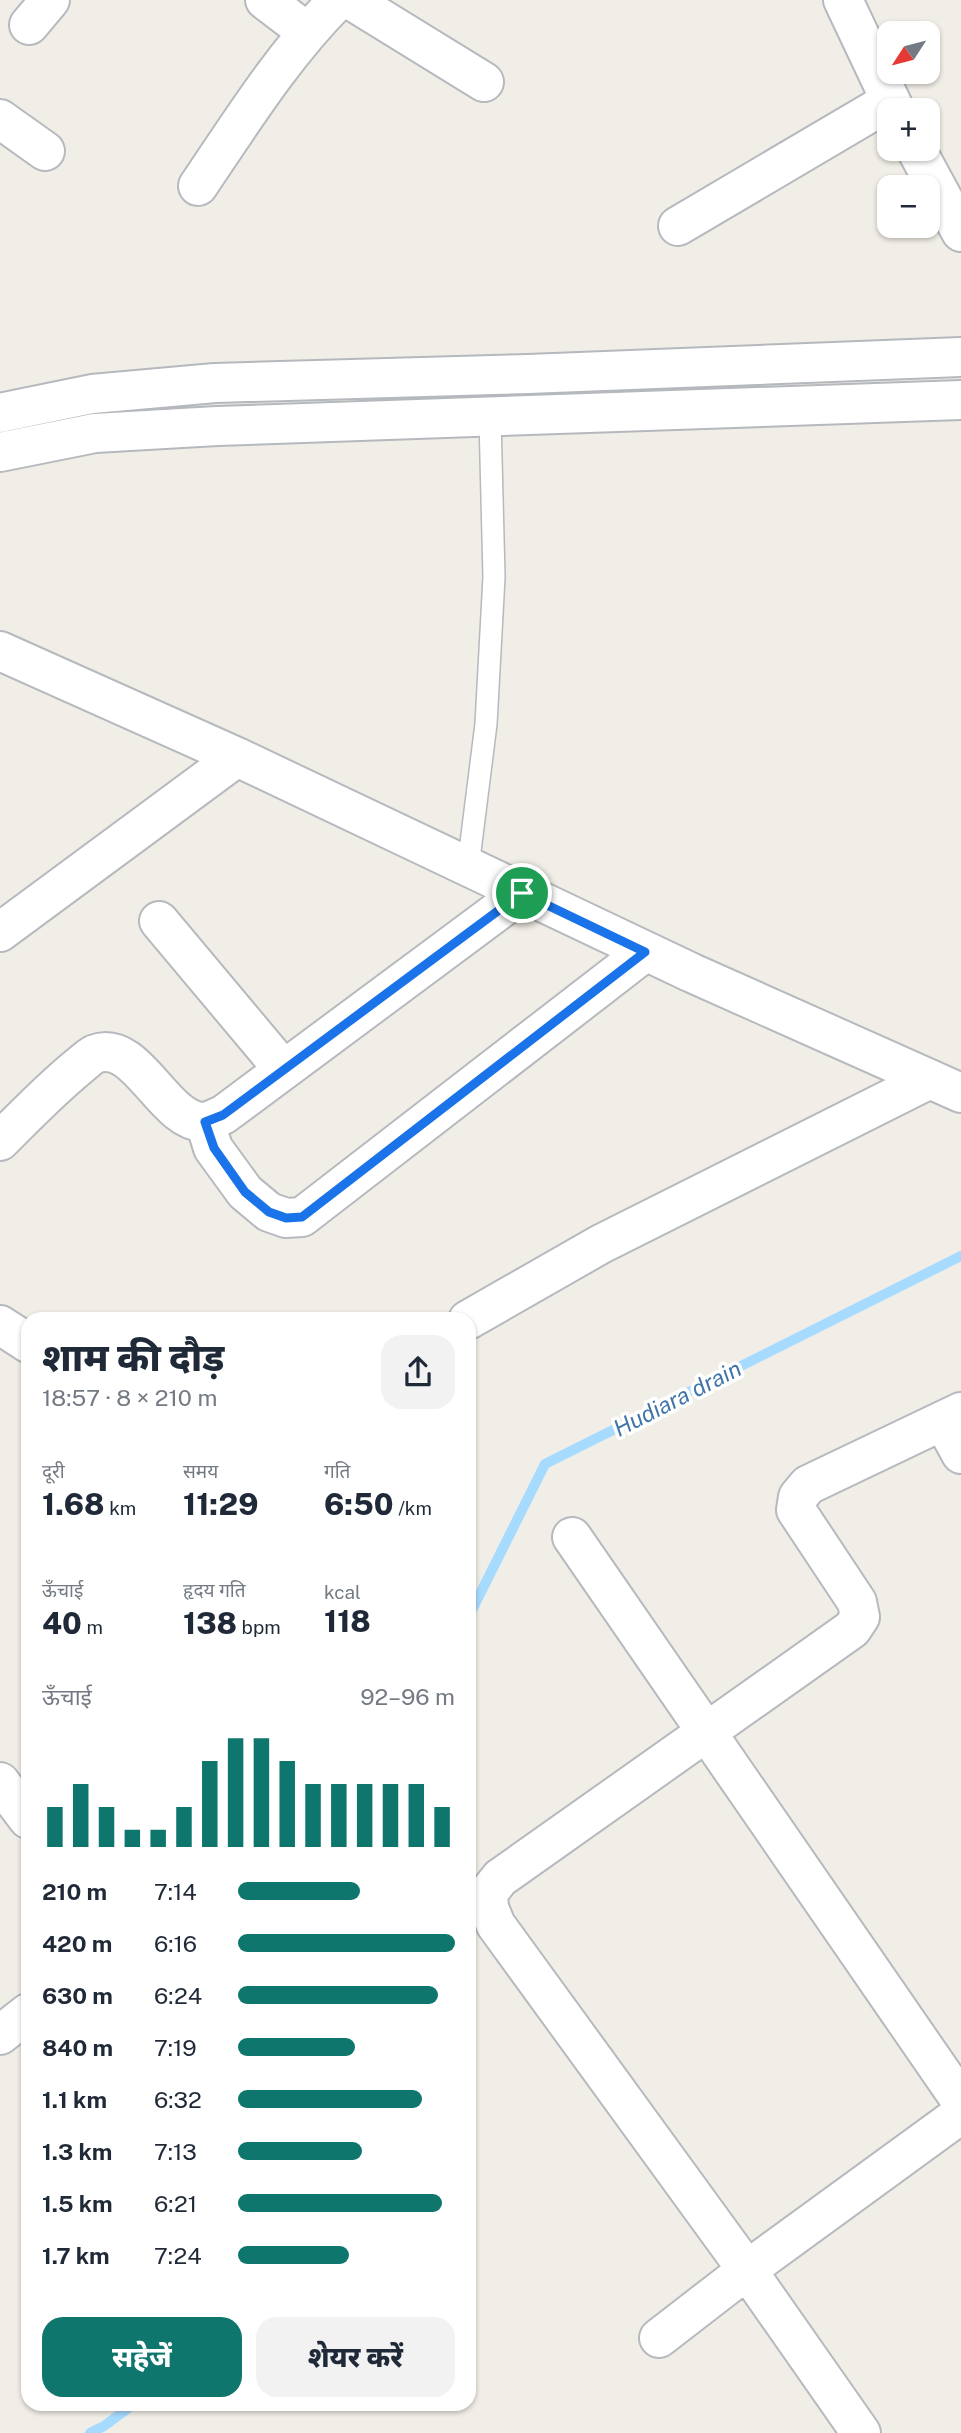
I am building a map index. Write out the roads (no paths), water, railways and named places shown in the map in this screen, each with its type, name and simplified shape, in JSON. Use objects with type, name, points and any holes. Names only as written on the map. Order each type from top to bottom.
[{"type":"street","points":[[265,0],[306,32]]},
{"type":"street","points":[[198,186],[275,72],[306,32],[338,0]]},
{"type":"street","points":[[351,0],[484,82]]},
{"type":"street","points":[[843,0],[889,98]]},
{"type":"street","points":[[678,226],[877,115]]},
{"type":"street","points":[[0,119],[45,151]]},
{"type":"street","points":[[923,161],[961,232]]},
{"type":"street","points":[[0,413],[92,394],[215,383],[515,375],[961,357]]},
{"type":"street","points":[[0,452],[95,433],[961,400]]},
{"type":"street","points":[[0,650],[236,757],[645,952],[946,1086]]},
{"type":"street","points":[[0,932],[236,757]]},
{"type":"street","points":[[0,1141],[58,1084],[94,1054],[110,1052],[123,1057],[139,1071],[185,1118],[205,1122],[223,1115],[522,893]]},
{"type":"street","points":[[159,921],[283,1069]]},
{"type":"street","points":[[205,1122],[214,1148],[245,1192],[269,1212],[286,1218],[302,1217],[645,952]]},
{"type":"street","points":[[476,1315],[601,1244],[946,1086]]},
{"type":"street","points":[[0,1325],[21,1338]]},
{"type":"street","points":[[860,2433],[747,2270],[496,1925],[489,1908],[488,1893],[500,1878],[852,1629],[860,1617],[857,1602],[796,1510],[798,1497],[808,1485],[952,1416],[961,1454]]},
{"type":"street","points":[[572,1537],[961,2101]]},
{"type":"street","points":[[0,1782],[21,1810]]},
{"type":"street","points":[[0,2035],[21,2018]]},
{"type":"street","points":[[659,2338],[747,2270],[961,2114]]},
{"type":"lane","points":[[468,867],[486,724],[494,578],[490,418]]},
{"type":"waterway","name":"Hudiara drain","points":[[476,1602],[545,1464],[961,1256]]},
{"type":"waterway","name":"Hudiara drain","points":[[90,2433],[124,2411]]}]
